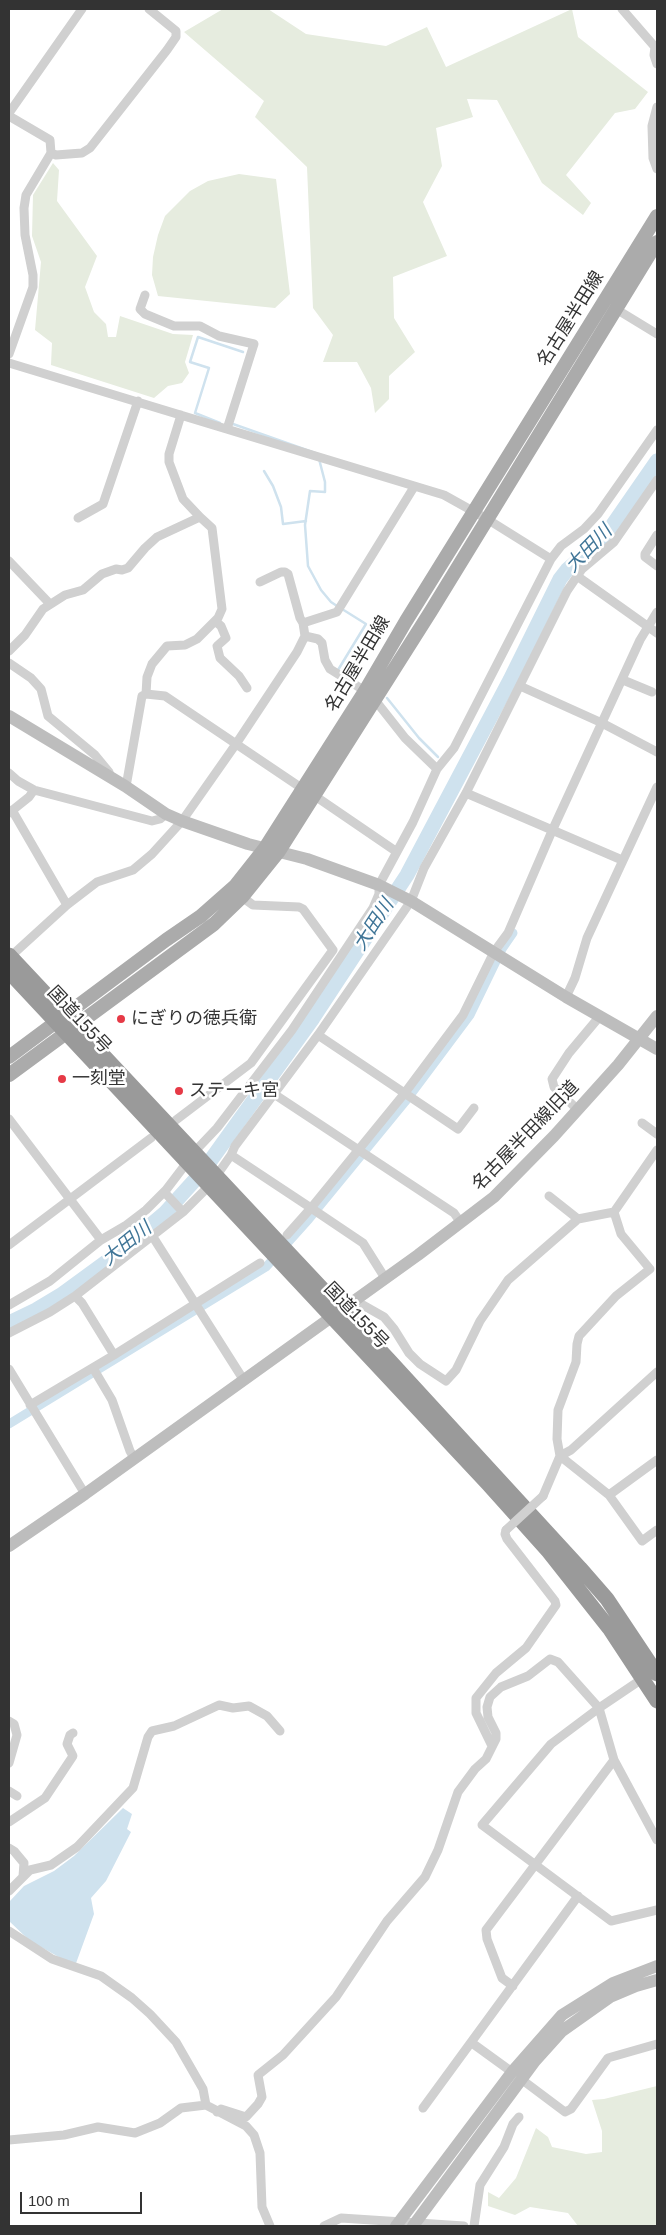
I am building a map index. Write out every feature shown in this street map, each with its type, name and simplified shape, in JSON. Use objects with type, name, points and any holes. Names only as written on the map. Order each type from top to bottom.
[{"type":"highway","name":"国道155号","points":[[9,961],[191,1159],[214,1179],[548,1552],[609,1628],[653,1673],[657,1701]]},
{"type":"main road","name":"名古屋半田線","points":[[370,695],[473,512],[657,216]]},
{"type":"main road","name":"名古屋半田線","points":[[9,1057],[65,1024],[182,949],[214,924],[242,897],[370,695],[487,520],[657,242]]},
{"type":"main road","name":"名古屋半田線","points":[[9,1075],[65,1024],[201,916],[272,850]]},
{"type":"street","points":[[9,354],[33,287],[33,274],[25,235],[24,208],[26,195],[51,152],[50,140],[9,114],[82,9]]},
{"type":"street","points":[[51,152],[56,155],[82,153],[90,148],[176,37],[176,31],[149,9]]},
{"type":"street","points":[[622,9],[656,46],[654,55],[657,64]]},
{"type":"street","points":[[657,107],[652,126],[653,158],[657,169]]},
{"type":"street","points":[[145,295],[140,309],[145,314],[174,326],[200,326],[219,336],[254,344],[227,429]]},
{"type":"street","points":[[616,309],[657,334]]},
{"type":"street","points":[[9,363],[444,495],[551,560]]},
{"type":"street","points":[[78,518],[103,504],[138,401]]},
{"type":"street","points":[[146,694],[147,677],[152,664],[167,646],[191,643],[215,621],[222,609],[212,528],[182,500],[169,462],[169,454],[181,415]]},
{"type":"street","points":[[9,1305],[50,1281],[101,1240],[125,1226],[146,1210],[166,1190],[217,1128],[292,1030],[374,908],[397,852],[437,769],[454,748],[551,560],[561,546],[584,529],[598,514],[657,430]]},
{"type":"street","points":[[9,1333],[50,1312],[75,1296],[153,1237],[214,1179],[235,1146],[318,1035],[408,900],[466,793],[536,651],[577,576],[582,569],[614,542],[654,491],[657,480]]},
{"type":"street","points":[[303,623],[337,612],[414,487]]},
{"type":"street","points":[[9,651],[20,642],[37,616],[50,604],[65,595],[82,590],[102,574],[116,569],[128,568],[157,537],[200,517]]},
{"type":"street","points":[[657,535],[645,557],[657,566]]},
{"type":"street","points":[[9,561],[50,604]]},
{"type":"street","points":[[9,961],[67,905],[97,882],[126,873],[143,864],[182,821],[297,652],[305,636],[303,623],[288,574],[281,572],[260,582]]},
{"type":"street","points":[[577,576],[657,633]]},
{"type":"street","points":[[287,1235],[404,1094],[463,1015],[494,952],[508,933],[552,830],[648,626],[657,612]]},
{"type":"street","points":[[215,621],[222,626],[226,638],[217,646],[220,658],[239,676],[247,688]]},
{"type":"street","points":[[305,636],[318,639],[322,643],[325,660],[330,669],[370,695],[405,738],[437,769]]},
{"type":"street","points":[[9,663],[31,678],[41,689],[48,716],[95,755],[109,772],[109,777]]},
{"type":"street","points":[[623,680],[652,692]]},
{"type":"street","points":[[520,686],[602,723],[657,752]]},
{"type":"street","points":[[125,786],[142,696],[146,694],[164,696],[397,852]]},
{"type":"street","points":[[9,716],[125,786],[166,814],[216,834],[339,869],[384,887],[566,997],[657,1049]]},
{"type":"street","points":[[9,773],[18,781],[34,790],[152,821],[160,819],[166,814]]},
{"type":"street","points":[[566,997],[576,978],[587,938],[657,787]]},
{"type":"street","points":[[34,790],[29,797],[11,812],[67,905]]},
{"type":"street","points":[[466,793],[622,860]]},
{"type":"street","points":[[176,1120],[251,1063],[333,950],[303,909],[299,907],[253,905],[242,897]]},
{"type":"street","points":[[578,1110],[554,1087],[552,1079],[569,1053],[600,1016]]},
{"type":"street","name":"名古屋半田線旧道","points":[[9,1546],[85,1494],[462,1223],[513,1179],[578,1110],[657,1016]]},
{"type":"street","points":[[318,1035],[458,1129],[474,1108]]},
{"type":"street","points":[[274,1094],[357,1151],[454,1213],[462,1223]]},
{"type":"street","points":[[9,1119],[101,1240]]},
{"type":"street","points":[[642,1123],[657,1134]]},
{"type":"street","points":[[9,1244],[151,1138]]},
{"type":"street","points":[[354,1300],[384,1317],[409,1353],[420,1364],[446,1381],[456,1370],[480,1320],[508,1280],[578,1219],[614,1212],[657,1150]]},
{"type":"street","points":[[231,1155],[363,1243],[385,1278]]},
{"type":"street","points":[[167,1195],[182,1211]]},
{"type":"street","points":[[550,1196],[578,1219]]},
{"type":"street","points":[[492,1746],[476,1713],[476,1698],[496,1673],[526,1648],[556,1605],[555,1601],[507,1539],[506,1530],[543,1496],[560,1456],[557,1439],[558,1410],[560,1400],[576,1362],[576,1344],[579,1336],[616,1296],[653,1267],[621,1234],[614,1212]]},
{"type":"street","points":[[153,1237],[196,1302],[243,1379]]},
{"type":"street","points":[[30,1405],[93,1368],[260,1263]]},
{"type":"street","points":[[75,1296],[82,1303],[114,1355]]},
{"type":"street","points":[[93,1368],[112,1400],[134,1458]]},
{"type":"street","points":[[560,1456],[571,1450],[657,1372]]},
{"type":"street","points":[[10,1375],[85,1494]]},
{"type":"street","points":[[560,1456],[610,1495],[642,1541],[657,1530]]},
{"type":"street","points":[[610,1495],[657,1460]]},
{"type":"street","points":[[218,2112],[221,2109],[246,2117],[258,2104],[262,2097],[258,2075],[284,2055],[336,1997],[388,1921],[425,1877],[438,1850],[458,1792],[475,1769],[486,1759],[497,1736],[487,1713],[490,1697],[501,1687],[528,1676],[550,1659],[558,1662],[598,1708],[614,1760],[657,1840]]},
{"type":"street","points":[[653,1673],[598,1708],[551,1744],[482,1825],[610,1921],[657,1910]]},
{"type":"street","points":[[9,1891],[30,1870],[51,1865],[76,1847],[133,1788],[148,1737],[152,1731],[174,1726],[219,1705],[233,1708],[249,1706],[267,1716],[280,1731]]},
{"type":"street","points":[[9,1721],[14,1724],[17,1735],[9,1763]]},
{"type":"street","points":[[9,1822],[45,1798],[73,1756],[67,1744],[70,1735],[73,1734]]},
{"type":"street","points":[[513,1986],[502,1978],[487,1939],[486,1930],[614,1760]]},
{"type":"street","points":[[9,1791],[17,1796]]},
{"type":"street","points":[[9,1848],[14,1850],[24,1862],[23,1876]]},
{"type":"street","points":[[423,2108],[578,1896]]},
{"type":"street","points":[[9,1930],[52,1959],[100,1976],[145,2010],[176,2042],[203,2089],[206,2105]]},
{"type":"street","points":[[397,2224],[516,2076],[562,2015],[592,1994],[657,1966]]},
{"type":"street","points":[[414,2224],[516,2076],[562,2031],[610,1998],[636,1986],[657,1980]]},
{"type":"street","points":[[472,2043],[565,2112],[571,2109],[608,2058],[657,2044]]},
{"type":"street","points":[[9,2140],[64,2135],[98,2127],[134,2133],[160,2123],[182,2108],[206,2105],[246,2126],[254,2135],[260,2153],[262,2207],[270,2226]]},
{"type":"street","points":[[474,2226],[480,2185],[504,2147],[513,2124],[519,2117]]},
{"type":"street","points":[[261,2199],[256,2201],[264,2226]]},
{"type":"street","points":[[324,2226],[341,2218],[397,2224],[464,2226]]},
{"type":"shaded area","points":[[223,9],[268,9],[306,34],[386,46],[427,27],[446,67],[572,9],[578,37],[648,92],[635,109],[615,113],[566,175],[591,203],[583,215],[542,183],[497,100],[467,99],[473,117],[436,128],[442,166],[423,202],[447,256],[393,277],[394,318],[415,352],[389,376],[389,399],[375,413],[371,388],[357,362],[323,362],[333,335],[313,308],[307,167],[255,117],[264,101],[184,32]]},
{"type":"shaded area","points":[[53,163],[59,170],[57,201],[97,256],[85,287],[94,312],[106,324],[108,337],[116,337],[120,316],[173,334],[193,335],[185,362],[189,373],[182,383],[168,386],[154,398],[51,365],[52,343],[35,330],[41,262],[32,236],[33,195]]},
{"type":"shaded area","points":[[239,174],[276,179],[290,294],[275,308],[158,296],[152,275],[153,257],[165,216],[190,191],[208,181]]},
{"type":"shaded area","points":[[657,2086],[657,2226],[578,2226],[568,2213],[530,2207],[515,2215],[488,2206],[488,2192],[499,2198],[516,2178],[536,2128],[548,2137],[552,2147],[586,2154],[602,2152],[602,2131],[592,2100],[604,2099]]},
{"type":"water","points":[[123,1808],[132,1814],[127,1829],[131,1832],[106,1881],[91,1898],[94,1914],[75,1966],[30,1941],[9,1921],[9,1902],[24,1886],[54,1871],[74,1856]]},
{"type":"waterway","points":[[220,423],[195,413],[209,368],[190,362],[198,337],[243,352]]},
{"type":"waterway","points":[[233,424],[318,454]]},
{"type":"waterway","points":[[319,459],[325,482],[325,492],[310,491],[305,525],[308,566],[321,590],[337,606]]},
{"type":"waterway","name":"大田川","points":[[9,1323],[61,1295],[113,1257],[165,1213],[203,1171],[313,1018],[407,875],[510,680],[560,579],[567,570],[603,539],[657,461]]},
{"type":"waterway","points":[[264,471],[273,486],[281,507],[283,524],[306,521]]},
{"type":"waterway","points":[[338,670],[366,624],[342,609]]},
{"type":"waterway","points":[[387,698],[419,738],[438,757]]},
{"type":"waterway","points":[[9,1424],[266,1267],[309,1219],[405,1102],[470,1015],[502,949],[513,933]]},
{"type":"place","name":"にぎりの徳兵衛","points":[[121,1019]]},
{"type":"place","name":"一刻堂","points":[[62,1079]]},
{"type":"place","name":"ステーキ宮","points":[[179,1091]]}]
